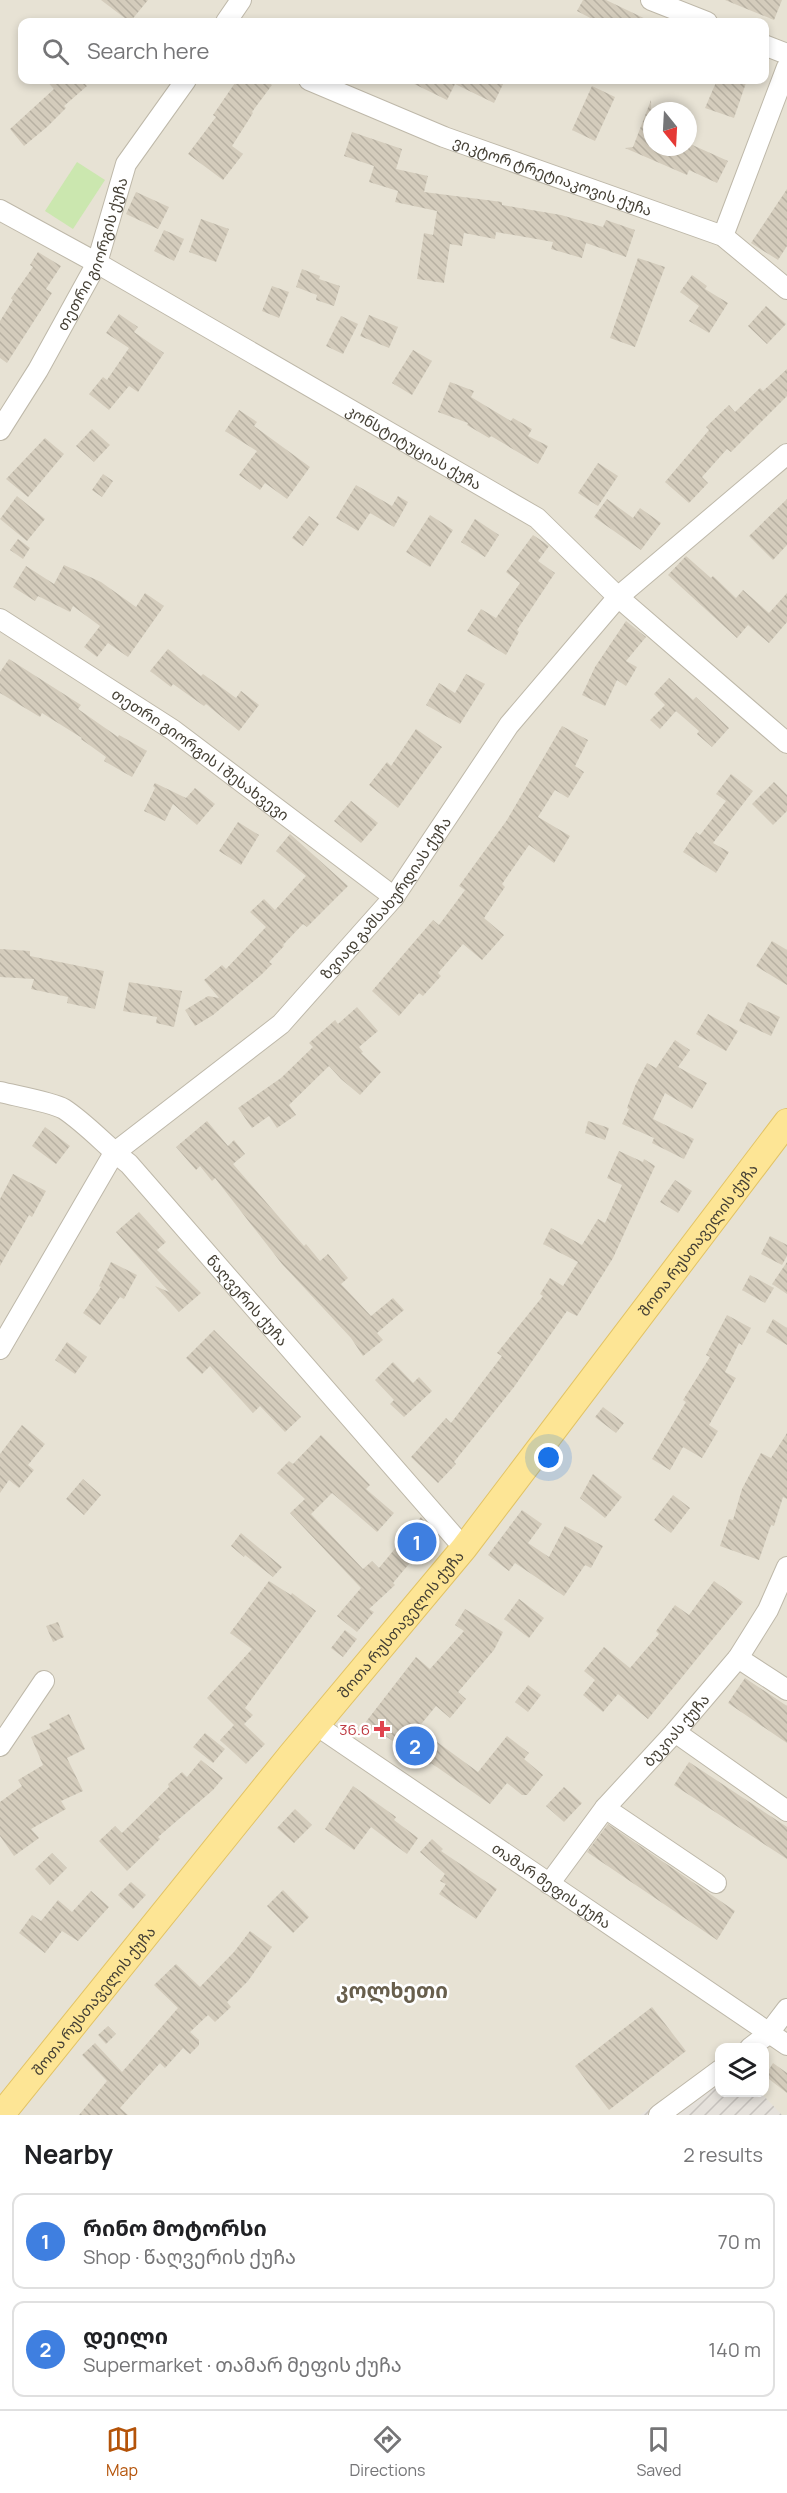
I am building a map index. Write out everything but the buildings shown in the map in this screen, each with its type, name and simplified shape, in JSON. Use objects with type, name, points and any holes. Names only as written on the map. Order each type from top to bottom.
[{"type":"main road","name":"შოთა რუსთაველის ქუჩა","points":[[2,2110],[316,1725],[464,1548],[787,1122]]},
{"type":"street","points":[[229,18],[241,0]]},
{"type":"street","points":[[651,0],[697,18]]},
{"type":"street","points":[[769,47],[787,54]]},
{"type":"street","points":[[723,236],[787,68]]},
{"type":"street","name":"თეთრი გიორგის ქუჩა","points":[[0,430],[38,370],[97,263],[126,164],[183,84]]},
{"type":"street","name":"ვიკტორ ტრეტიაკოვის ქუჩა","points":[[318,84],[444,137],[723,236],[787,289]]},
{"type":"street","name":"კონსტიტუციას ქუჩა","points":[[0,210],[97,263],[537,518],[618,597],[787,743]]},
{"type":"street","name":"ზვიად გამსახურდიას ქუჩა","points":[[0,1349],[114,1153],[281,1024],[394,897],[509,725],[618,597],[787,454]]},
{"type":"street","name":"თეთრი გიორგის I შესახვევი","points":[[0,619],[173,730],[394,897]]},
{"type":"street","name":"წაღვერის ქუჩა","points":[[0,1092],[62,1108],[108,1144],[114,1153],[129,1164],[464,1548]]},
{"type":"street","name":"ბუკიას ქუჩა","points":[[549,1884],[605,1808],[675,1732],[738,1658],[768,1610],[787,1567]]},
{"type":"street","points":[[738,1658],[787,1690]]},
{"type":"street","points":[[0,1746],[44,1681]]},
{"type":"street","name":"თამარ მეფის ქუჩა","points":[[316,1725],[787,2045]]},
{"type":"street","points":[[675,1732],[787,1811]]},
{"type":"street","points":[[605,1808],[716,1883]]},
{"type":"street","points":[[756,2043],[768,2034],[787,2009]]},
{"type":"street","points":[[659,2115],[715,2074]]},
{"type":"shaded area","points":[[0,0],[787,0],[787,2115],[0,2115]]},
{"type":"shaded area","points":[[715,2062],[715,2097],[765,2097],[782,2115],[640,2115]]},
{"type":"green space","points":[[77,162],[105,180],[73,229],[45,211]]},
{"type":"place","name":"რინო მოტორსი","points":[[417,1542]]},
{"type":"place","name":"36.6","points":[[382,1729]]},
{"type":"place","name":"დეილი","points":[[415,1746]]},
{"type":"district","name":"კოლხეთი","points":[[392,1990]]}]
